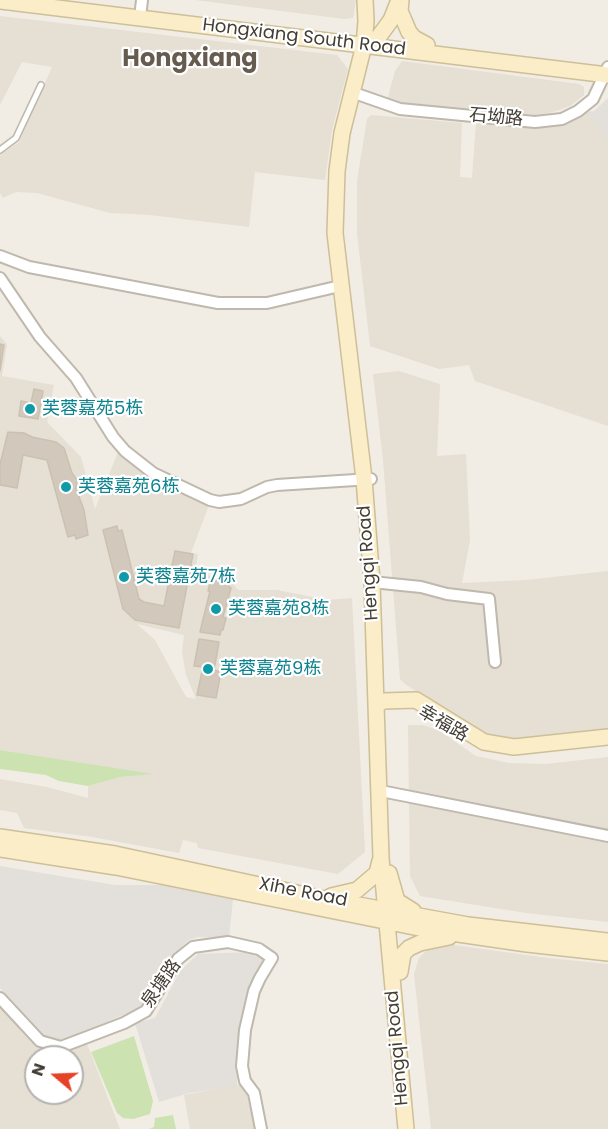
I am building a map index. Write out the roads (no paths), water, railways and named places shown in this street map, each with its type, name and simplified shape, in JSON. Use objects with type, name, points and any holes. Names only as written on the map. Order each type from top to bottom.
[{"type":"main road","name":"Hongxiang South Road","points":[[72,0],[142,4],[370,40],[607,70]]},
{"type":"main road","name":"Hengqi Road","points":[[367,0],[370,40],[350,135],[346,172],[345,233],[376,582],[386,792],[385,864]]},
{"type":"main road","points":[[370,40],[391,0]]},
{"type":"main road","points":[[370,40],[391,20],[400,0]]},
{"type":"main road","points":[[400,0],[400,11],[409,32],[427,45]]},
{"type":"main road","name":"Hongxiang South Road","points":[[0,1],[427,45],[607,70]]},
{"type":"main road","name":"Hengqi Road","points":[[368,479],[340,286],[335,233],[337,171],[342,133],[370,40]]},
{"type":"main road","name":"幸福路","points":[[382,704],[416,700],[484,742],[513,747],[608,737]]},
{"type":"main road","name":"Hengqi Road","points":[[382,704],[385,864],[390,916],[400,972],[416,1129]]},
{"type":"main road","name":"幸福路","points":[[382,704],[415,706],[482,746],[512,752],[608,742]]},
{"type":"main road","name":"Xihe Road","points":[[0,837],[115,854],[320,898],[466,935],[608,953]]},
{"type":"main road","name":"Xihe Road","points":[[0,849],[116,867],[346,913],[426,917],[468,925],[608,940]]},
{"type":"main road","points":[[320,898],[357,890],[385,864]]},
{"type":"main road","points":[[385,864],[397,902],[404,908],[426,917]]},
{"type":"main road","points":[[346,913],[372,924],[381,933],[389,952]]},
{"type":"main road","name":"Hengqi Road","points":[[390,916],[389,952],[406,1129]]},
{"type":"main road","points":[[400,972],[403,954],[409,948],[436,939],[466,935]]},
{"type":"street","name":"石坳路","points":[[360,95],[400,110],[535,122],[562,119],[578,111],[594,99],[607,70]]},
{"type":"street","points":[[0,256],[29,267],[218,303],[267,303],[340,286]]},
{"type":"street","points":[[0,278],[40,337],[76,378],[113,437],[124,451],[153,473],[219,502],[241,499],[277,485],[368,479]]},
{"type":"street","points":[[376,582],[489,599],[495,662]]},
{"type":"street","points":[[386,792],[608,836]]},
{"type":"street","name":"泉塘路","points":[[0,998],[40,1041],[61,1047],[124,1023],[146,1011],[178,959],[193,947],[228,942],[259,949],[272,958],[254,991],[245,1030],[242,1065],[244,1081],[254,1093],[261,1129]]},
{"type":"lane","points":[[0,150],[16,138],[41,85]]},
{"type":"place","name":"芙蓉嘉苑5栋","points":[[30,409]]},
{"type":"place","name":"芙蓉嘉苑6栋","points":[[66,487]]},
{"type":"place","name":"芙蓉嘉苑7栋","points":[[124,577]]},
{"type":"place","name":"芙蓉嘉苑8栋","points":[[216,609]]},
{"type":"place","name":"芙蓉嘉苑9栋","points":[[208,669]]},
{"type":"district","name":"Hongxiang","points":[[190,60]]}]
